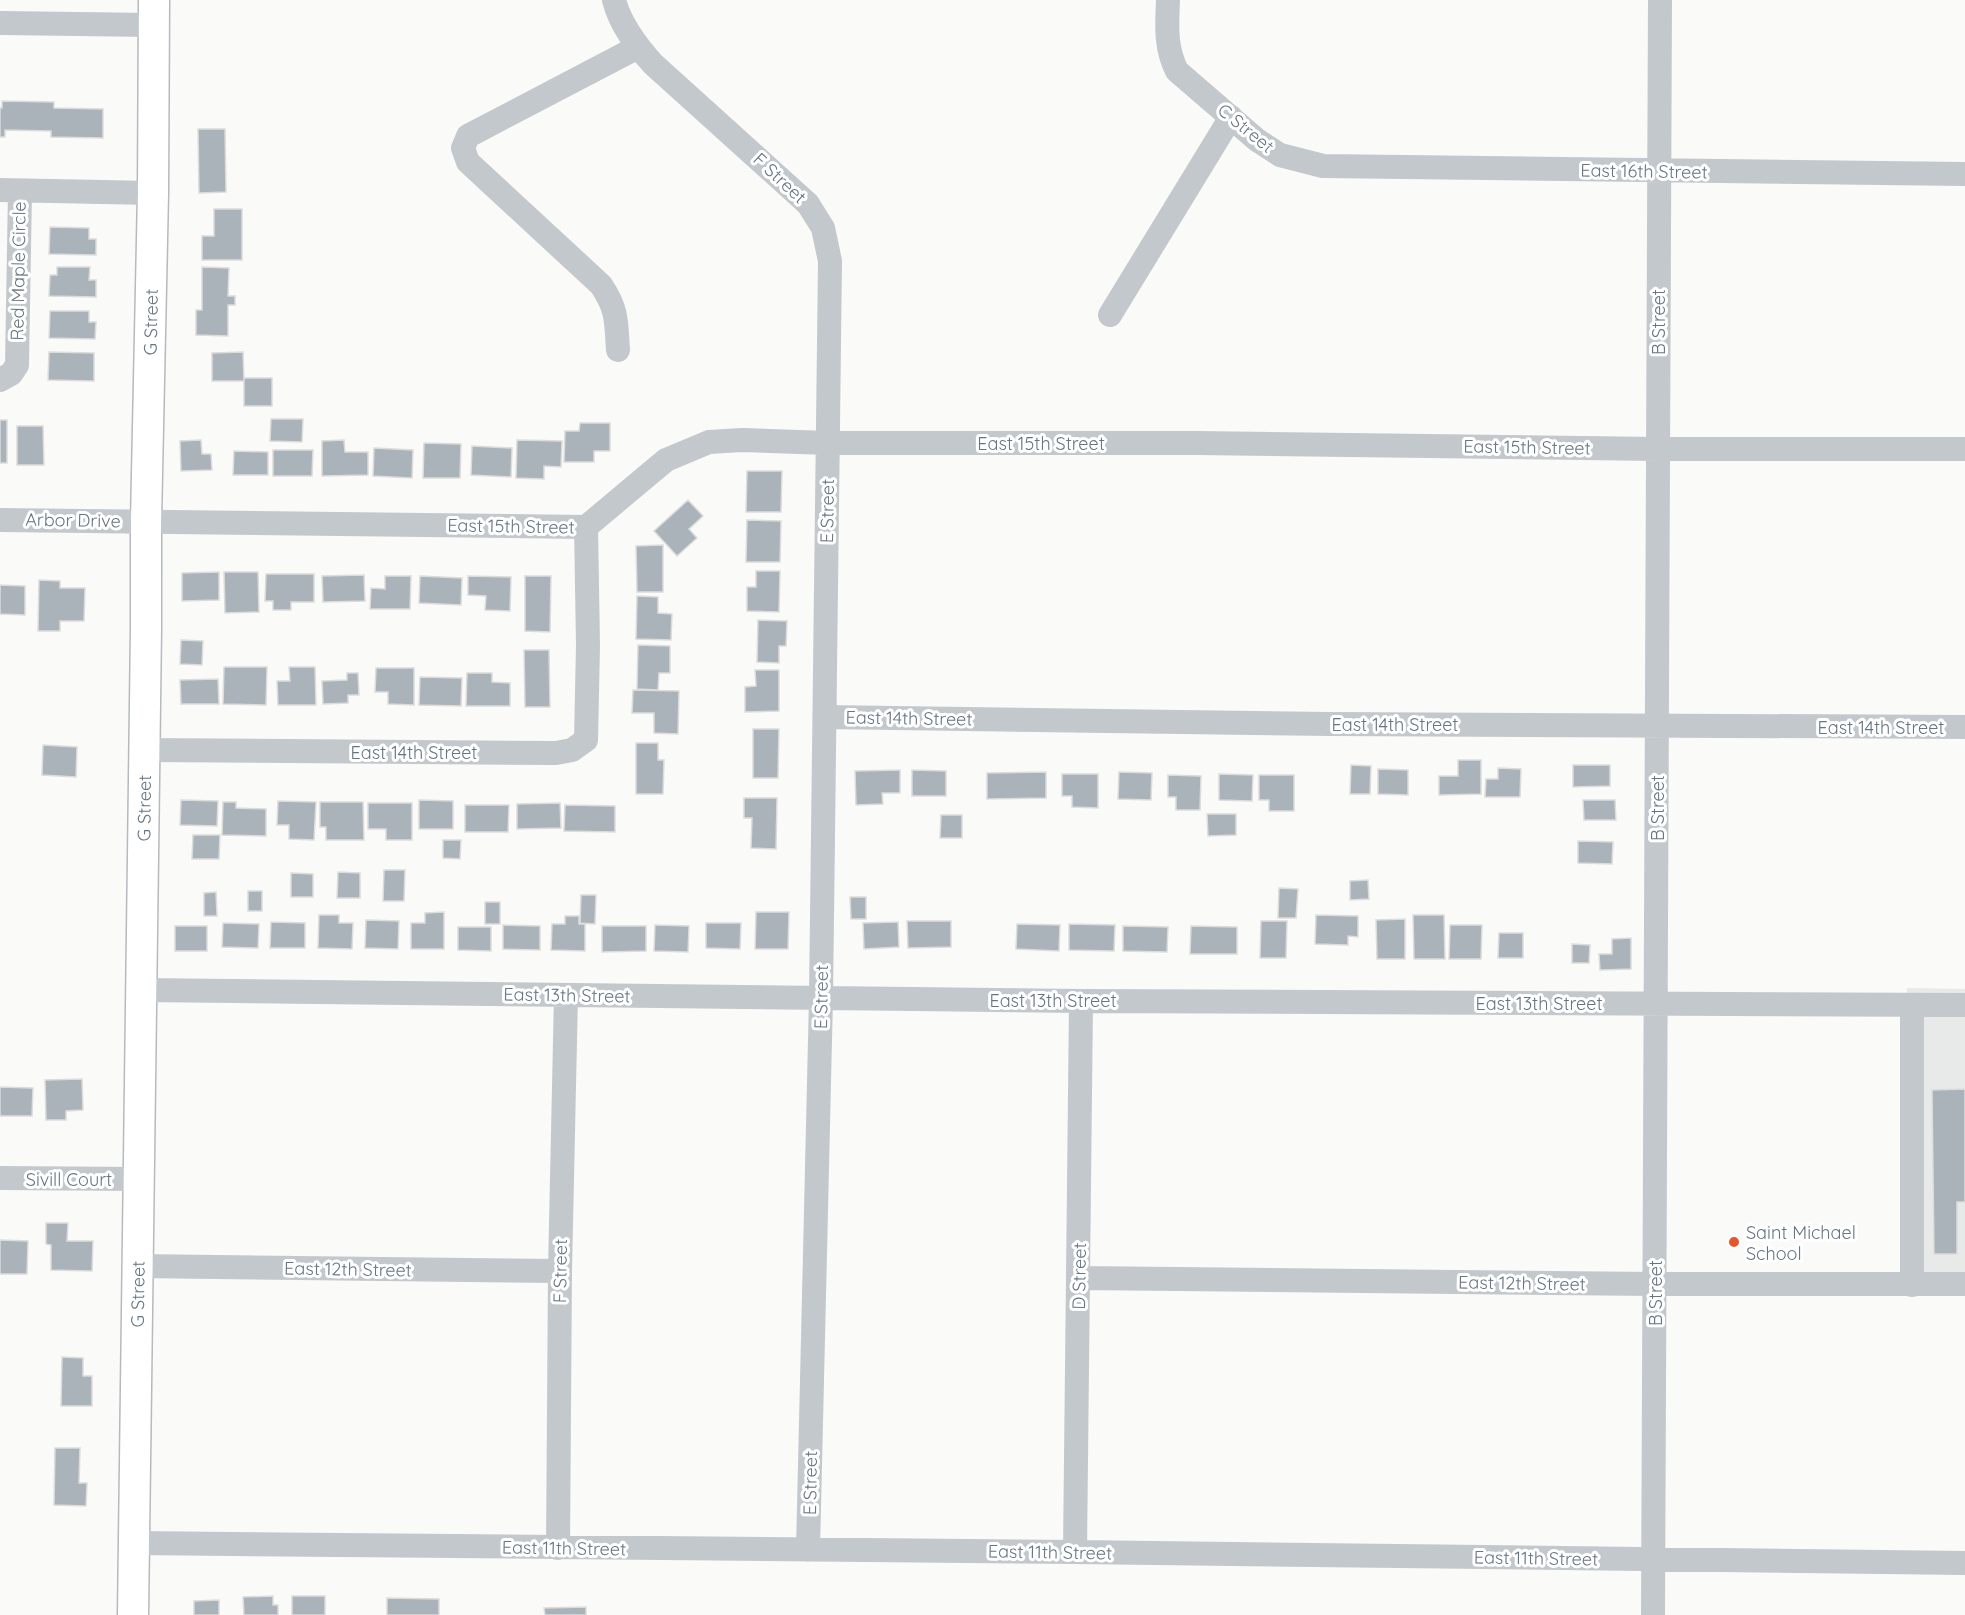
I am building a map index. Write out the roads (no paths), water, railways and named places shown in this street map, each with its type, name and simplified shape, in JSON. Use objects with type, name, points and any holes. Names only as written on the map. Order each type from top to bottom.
[{"type":"main road","name":"G Street","points":[[133,1615],[154,13]]},
{"type":"street","name":"F Street","points":[[614,0],[624,25],[638,47],[653,64],[808,204],[823,228],[830,261],[828,443]]},
{"type":"street","name":"C Street","points":[[1168,0],[1169,56],[1177,71],[1257,140],[1280,155],[1323,166]]},
{"type":"street","name":"B Street","points":[[1653,1615],[1660,0]]},
{"type":"street","points":[[0,23],[154,13]]},
{"type":"street","points":[[618,350],[615,311],[601,285],[468,162],[463,148],[468,136],[638,47]]},
{"type":"street","points":[[1110,315],[1231,117]]},
{"type":"street","name":"East 16th Street","points":[[1323,166],[1965,174]]},
{"type":"street","points":[[10,190],[153,193]]},
{"type":"street","name":"Red Maple Circle","points":[[0,380],[11,374],[16,365],[10,190]]},
{"type":"street","name":"East 15th Street","points":[[146,521],[586,527],[666,460],[709,442],[742,440],[828,443],[1197,443],[1658,449],[1965,448]]},
{"type":"street","name":"E Street","points":[[808,1550],[821,998],[828,443]]},
{"type":"street","name":"Arbor Drive","points":[[0,520],[146,521]]},
{"type":"street","name":"East 14th Street","points":[[145,750],[556,753],[572,750],[586,740],[588,645],[586,527]]},
{"type":"street","name":"East 14th Street","points":[[825,717],[1342,724],[1965,727]]},
{"type":"street","name":"East 13th Street","points":[[141,990],[821,998],[1965,1005]]},
{"type":"street","name":"F Street","points":[[558,1548],[560,1271],[566,995]]},
{"type":"street","name":"D Street","points":[[1075,1552],[1081,1000]]},
{"type":"street","points":[[1912,1005],[1912,1285]]},
{"type":"street","name":"Sivill Court","points":[[0,1178],[139,1179]]},
{"type":"street","name":"East 12th Street","points":[[137,1266],[560,1271]]},
{"type":"street","name":"East 12th Street","points":[[1079,1278],[1656,1284],[1965,1284]]},
{"type":"street","name":"East 11th Street","points":[[134,1543],[1965,1563]]},
{"type":"place","name":"Saint Michael School","points":[[1734,1242]]}]
